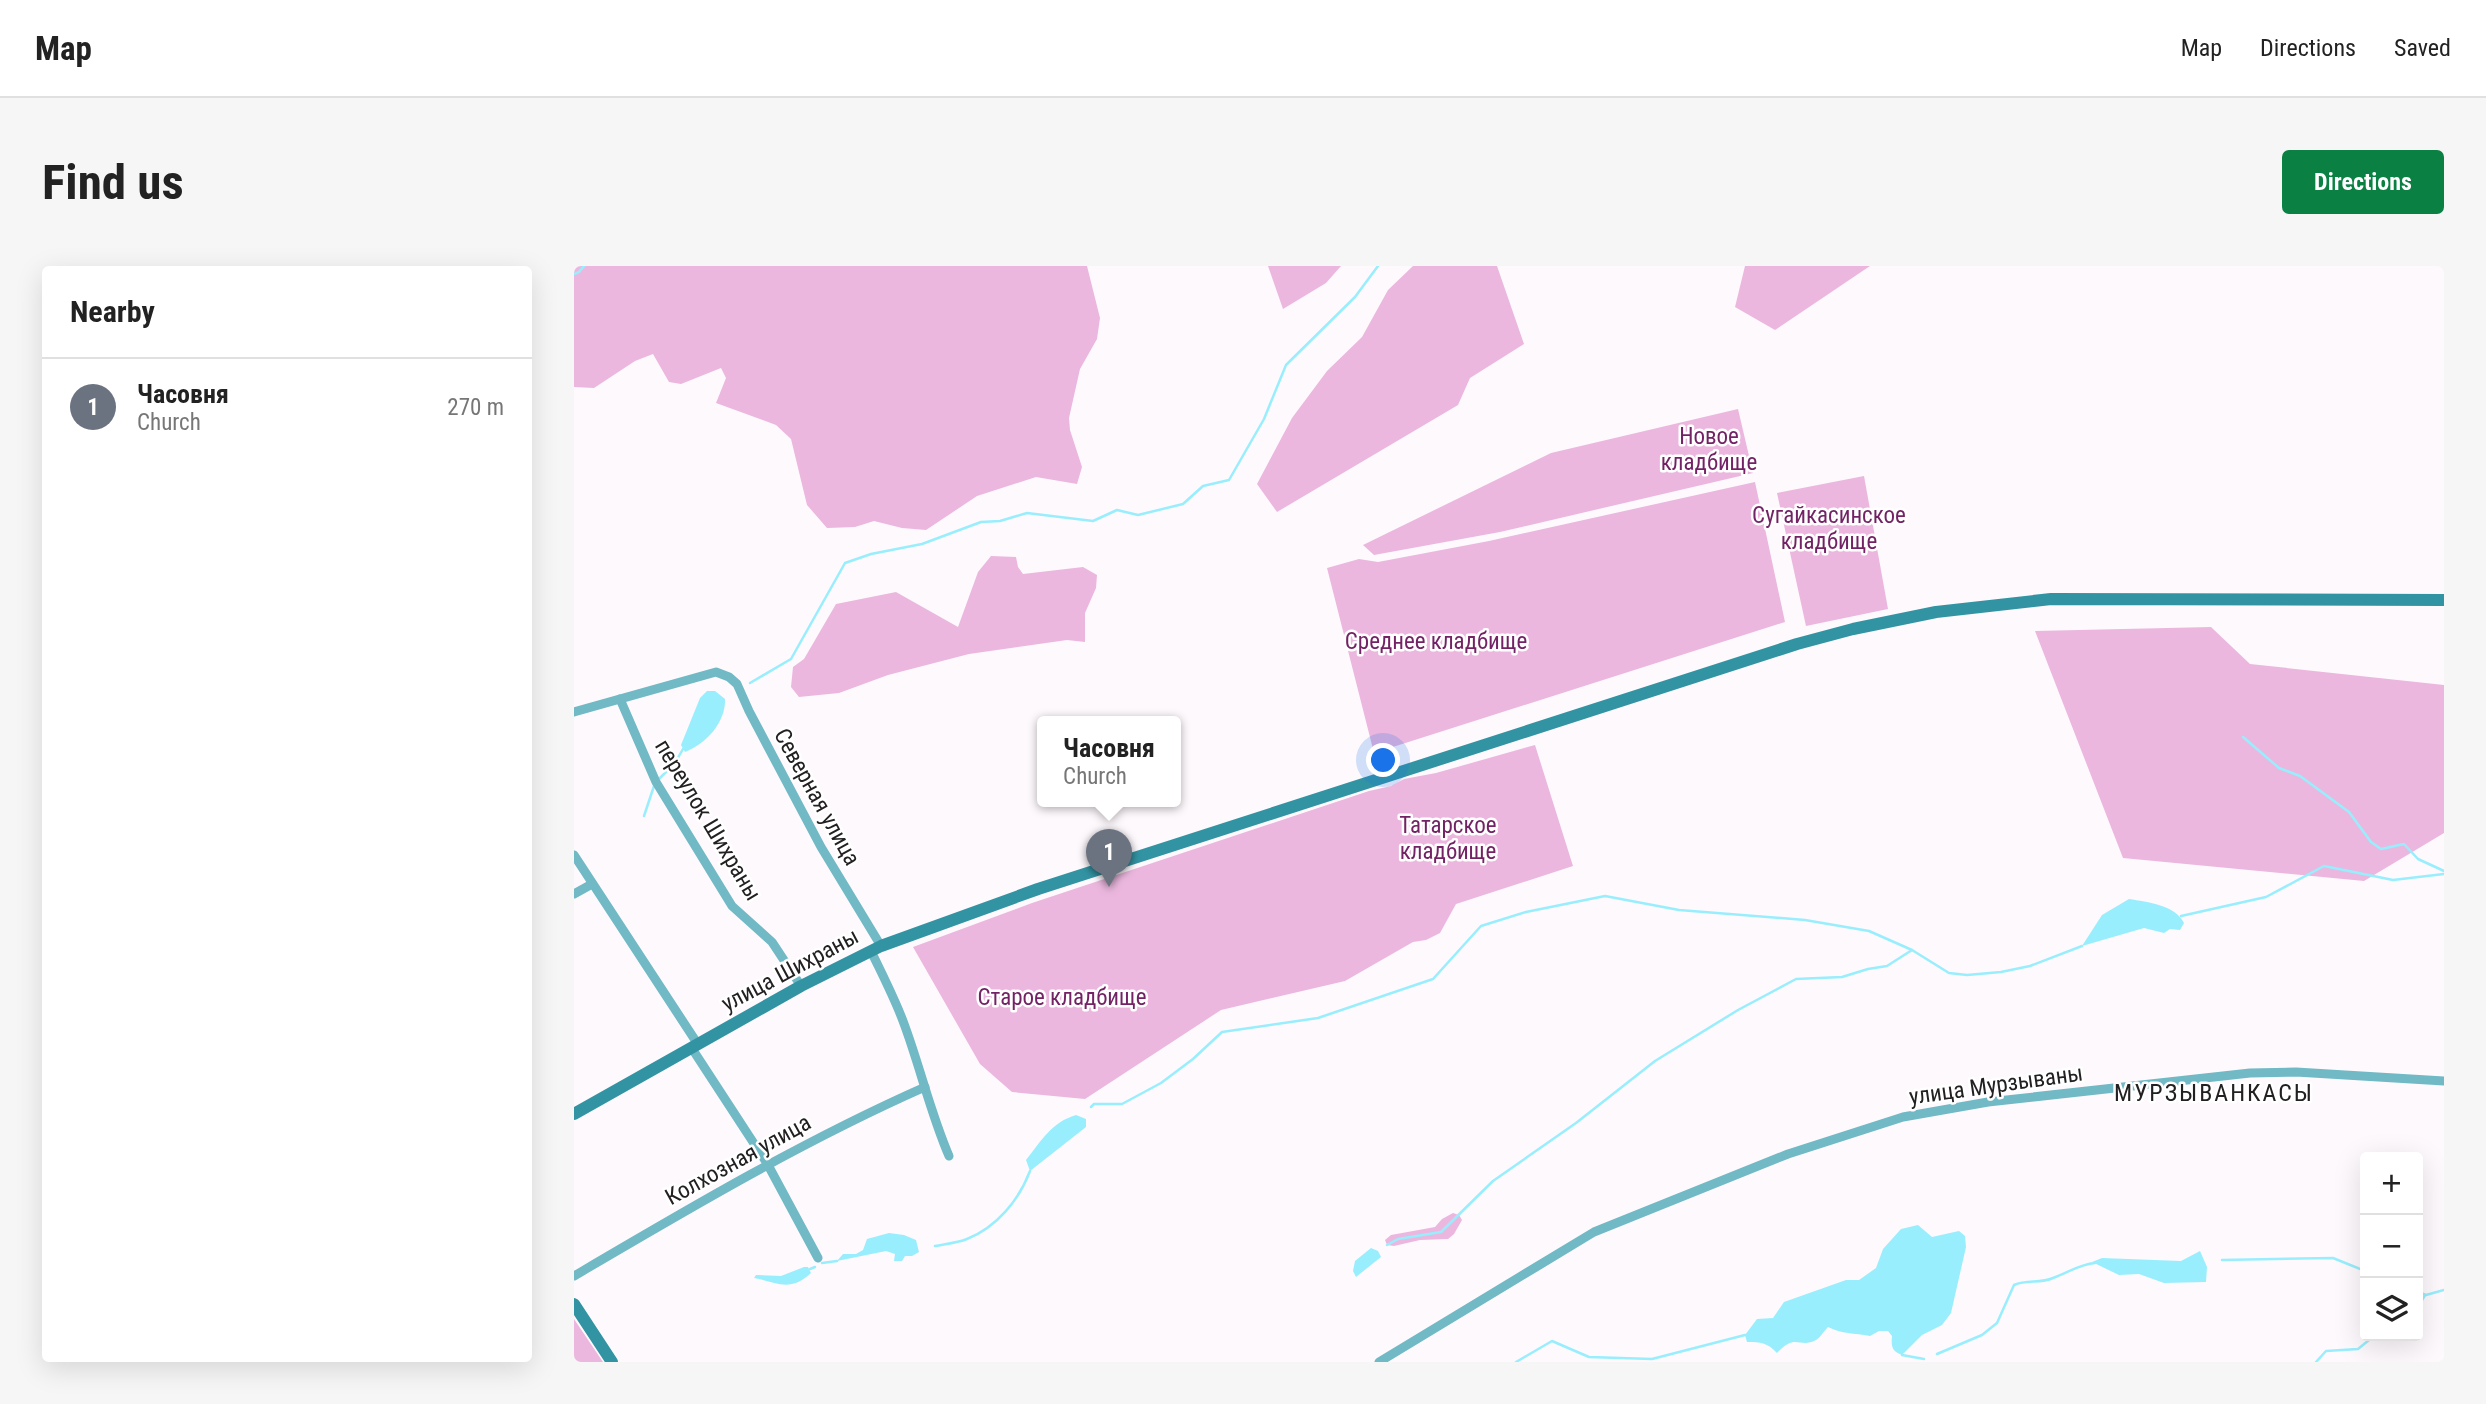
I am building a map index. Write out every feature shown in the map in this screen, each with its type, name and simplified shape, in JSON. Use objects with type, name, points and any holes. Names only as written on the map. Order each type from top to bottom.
[{"type":"street","name":"улица Шихраны","points":[[574,1114],[801,986],[876,949],[1038,889],[1797,644],[1936,612],[2051,599],[2444,600]]},
{"type":"street","name":"Северная улица","points":[[620,699],[716,672],[729,677],[737,684],[876,949],[925,1087],[932,1117],[949,1156]]},
{"type":"street","points":[[574,712],[620,699]]},
{"type":"street","name":"переулок Шихраны","points":[[620,699],[656,782],[732,906],[772,942],[801,986]]},
{"type":"street","points":[[574,855],[768,1165],[818,1258]]},
{"type":"street","points":[[574,894],[592,884]]},
{"type":"street","name":"улица Мурзываны","points":[[1379,1362],[1594,1232],[1787,1154],[1903,1117],[2072,1092],[2250,1073],[2296,1072],[2444,1082]]},
{"type":"street","name":"Колхозная улица","points":[[574,1276],[858,1116],[925,1087]]},
{"type":"street","points":[[574,1304],[612,1362]]},
{"type":"green space","points":[[574,266],[1087,266],[1100,318],[1097,339],[1080,369],[1069,418],[1070,430],[1082,467],[1077,484],[1036,477],[977,496],[926,530],[902,528],[874,521],[855,527],[827,528],[807,505],[791,439],[776,425],[716,403],[726,378],[721,368],[681,384],[669,382],[653,354],[635,361],[594,388],[574,387]]},
{"type":"green space","points":[[1268,266],[1341,266],[1326,283],[1283,309]]},
{"type":"green space","points":[[1413,266],[1497,266],[1524,344],[1470,378],[1458,405],[1277,512],[1257,484],[1292,418],[1327,371],[1362,337],[1388,290]]},
{"type":"green space","points":[[1745,266],[1870,266],[1775,330],[1735,307]]},
{"type":"green space","name":"Новое кладбище","points":[[1738,409],[1753,473],[1500,532],[1374,555],[1363,545],[1551,453]]},
{"type":"green space","name":"Сугайкасинское кладбище","points":[[1864,476],[1888,609],[1806,626],[1777,493]]},
{"type":"green space","name":"Среднее кладбище","points":[[1755,482],[1785,622],[1374,753],[1327,568],[1359,559],[1378,562],[1489,541]]},
{"type":"green space","points":[[991,556],[1016,557],[1023,574],[1083,567],[1097,575],[1096,588],[1085,613],[1085,642],[1067,640],[969,654],[888,675],[839,693],[799,697],[791,687],[793,667],[804,659],[836,604],[896,592],[958,627],[978,572]]},
{"type":"green space","points":[[2211,627],[2250,664],[2444,685],[2444,833],[2364,881],[2123,858],[2035,631]]},
{"type":"green space","name":"Старое кладбище","points":[[1535,745],[1573,866],[1456,904],[1440,933],[1426,940],[1413,942],[1345,981],[1221,1010],[1085,1099],[1012,1092],[980,1064],[913,947],[1032,903],[1391,786],[1404,779],[1436,773]]},
{"type":"green space","points":[[1453,1213],[1459,1215],[1462,1220],[1448,1239],[1387,1245],[1385,1240],[1391,1235],[1435,1227]]},
{"type":"green space","points":[[574,1319],[603,1362],[574,1362]]},
{"type":"water","points":[[707,691],[715,691],[725,699],[722,716],[707,738],[685,752],[681,745],[700,698]]},
{"type":"water","points":[[2129,899],[2168,908],[2184,923],[2180,930],[2170,929],[2164,933],[2144,928],[2082,946],[2102,915]]},
{"type":"water","points":[[1076,1115],[1086,1119],[1086,1127],[1030,1171],[1026,1160],[1042,1139],[1060,1122]]},
{"type":"water","points":[[1918,1225],[1932,1237],[1959,1231],[1965,1236],[1966,1247],[1951,1313],[1942,1325],[1922,1335],[1902,1355],[1893,1348],[1892,1336],[1888,1331],[1879,1331],[1870,1336],[1828,1327],[1816,1340],[1789,1343],[1777,1353],[1764,1344],[1747,1342],[1745,1335],[1757,1319],[1773,1318],[1784,1302],[1846,1280],[1859,1280],[1876,1268],[1883,1249],[1901,1229]]},
{"type":"water","points":[[889,1233],[916,1240],[919,1252],[905,1256],[902,1261],[894,1261],[895,1254],[886,1251],[837,1261],[843,1254],[856,1254],[863,1250],[867,1239]]},
{"type":"water","points":[[1371,1248],[1378,1251],[1381,1257],[1356,1277],[1353,1271],[1355,1261]]},
{"type":"water","points":[[2200,1251],[2207,1267],[2206,1282],[2164,1283],[2139,1274],[2119,1275],[2092,1262],[2102,1258],[2181,1261]]},
{"type":"water","points":[[808,1267],[811,1273],[796,1283],[783,1284],[754,1278],[756,1275],[781,1276]]},
{"type":"waterway","points":[[574,274],[584,266]]},
{"type":"waterway","points":[[750,683],[791,659],[845,563],[871,554],[922,544],[981,522],[1000,521],[1027,513],[1093,521],[1117,510],[1138,515],[1183,504],[1203,486],[1229,480],[1264,419],[1286,365],[1355,297],[1378,266]]},
{"type":"waterway","points":[[2243,737],[2279,768],[2300,776],[2349,812],[2371,842],[2381,849],[2404,844],[2418,859],[2444,871]]},
{"type":"waterway","points":[[657,781],[675,763],[683,749]]},
{"type":"waterway","points":[[644,816],[654,786]]},
{"type":"waterway","points":[[2181,916],[2266,897],[2324,866],[2393,880],[2444,874]]},
{"type":"waterway","points":[[1091,1107],[1094,1104],[1122,1104],[1161,1083],[1193,1059],[1222,1032],[1318,1018],[1433,979],[1481,926],[1526,912],[1605,896],[1679,910],[1805,920],[1869,931],[1912,950],[1949,973],[1967,975],[2030,966],[2082,946]]},
{"type":"waterway","points":[[1387,1245],[1398,1239],[1441,1232],[1493,1181],[1576,1123],[1655,1061],[1738,1010],[1796,979],[1842,977],[1887,966],[1912,950]]},
{"type":"waterway","points":[[935,1246],[978,1234],[997,1220],[1020,1192],[1030,1171]]},
{"type":"waterway","points":[[2222,1260],[2333,1258],[2360,1269]]},
{"type":"waterway","points":[[822,1263],[837,1261]]},
{"type":"waterway","points":[[1937,1354],[1982,1335],[1997,1323],[2014,1285],[2048,1280],[2095,1263]]},
{"type":"waterway","points":[[810,1269],[815,1267]]},
{"type":"waterway","points":[[2423,1294],[2444,1290]]},
{"type":"waterway","points":[[1516,1362],[1552,1341],[1589,1357],[1652,1359],[1745,1335]]},
{"type":"waterway","points":[[2316,1362],[2326,1351],[2358,1349],[2368,1341]]},
{"type":"waterway","points":[[1902,1355],[1924,1359]]},
{"type":"place","name":"Часовня","points":[[1109,887]]},
{"type":"district","name":"МУРЗЫВАНКАСЫ","points":[[2214,1093]]},
{"type":"park label","name":"Татарское кладбище","points":[[1448,838]]}]
